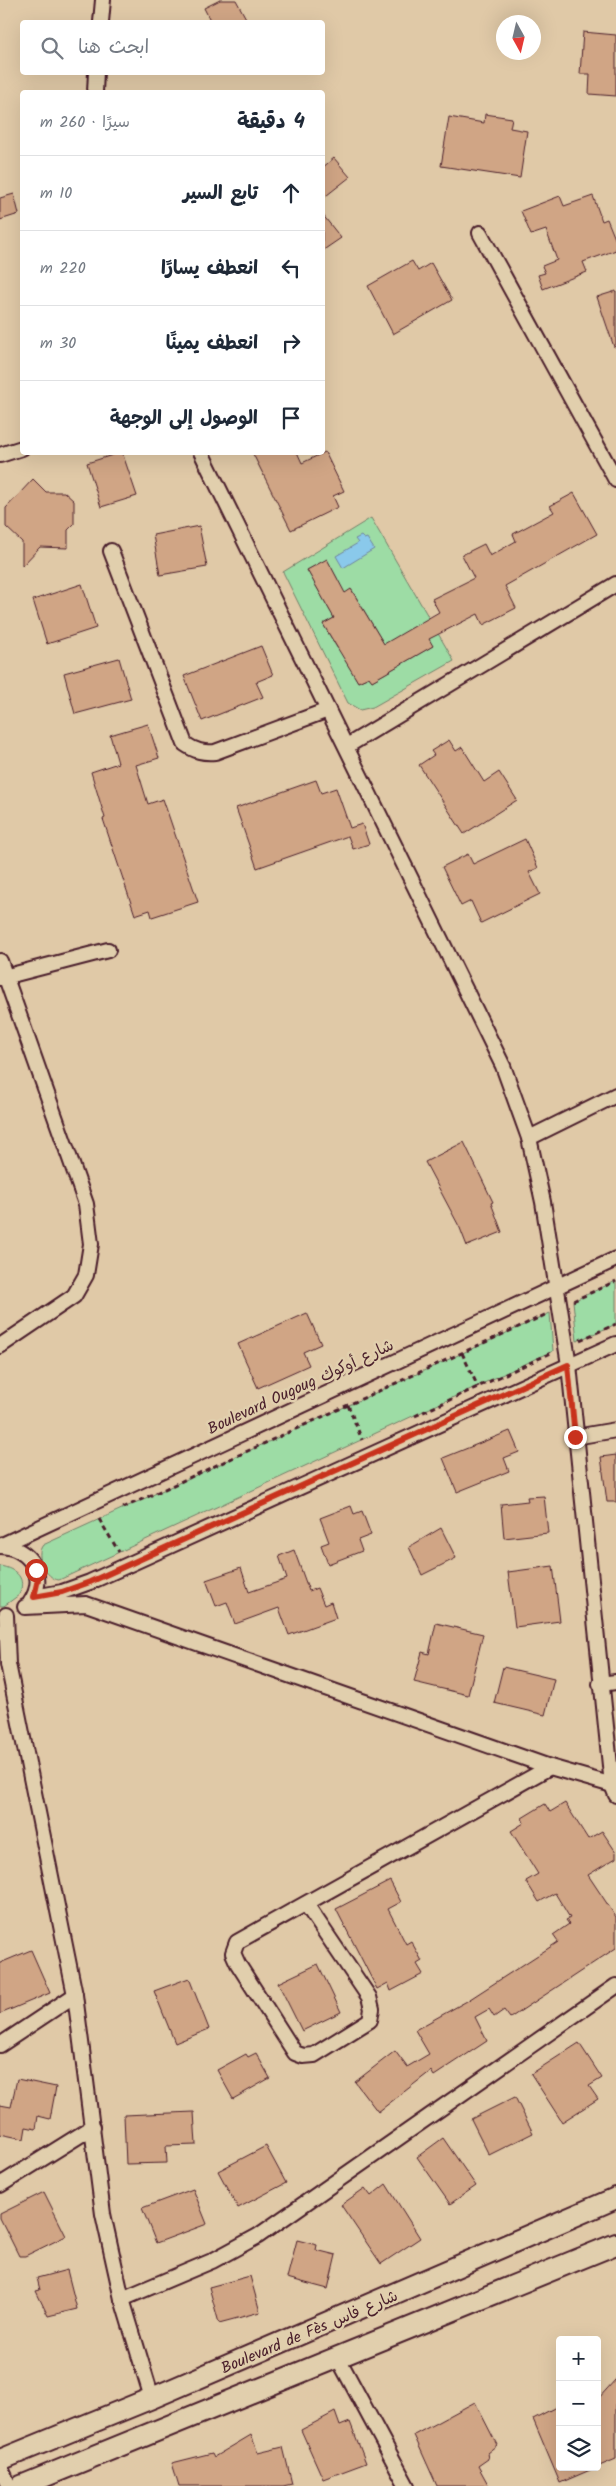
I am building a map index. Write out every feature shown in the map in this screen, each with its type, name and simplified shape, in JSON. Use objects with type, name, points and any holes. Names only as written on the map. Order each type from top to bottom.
[{"type":"main road","name":"Boulevard de Fès شارع فاس","points":[[0,2460],[152,2398],[616,2198]]},
{"type":"main road","name":"Boulevard de Fès شارع فاس","points":[[21,2486],[616,2244]]},
{"type":"street","points":[[101,20],[103,0]]},
{"type":"street","points":[[95,90],[96,75]]},
{"type":"street","points":[[480,233],[616,480]]},
{"type":"street","points":[[0,455],[20,449]]},
{"type":"street","points":[[29,1602],[86,1604],[550,1767],[615,1788],[600,1684],[568,1365],[543,1202],[529,1138],[503,1066],[203,455]]},
{"type":"street","points":[[111,551],[185,744],[193,750],[204,753],[215,752],[328,710]]},
{"type":"street","points":[[347,746],[616,584]]},
{"type":"street","points":[[2,977],[108,950]]},
{"type":"street","points":[[0,962],[2,977],[86,1204],[92,1244],[86,1276],[74,1296],[0,1346]]},
{"type":"street","points":[[529,1138],[616,1094]]},
{"type":"street","name":"Boulevard Ougoug شارع أوكوك","points":[[0,1546],[616,1259]]},
{"type":"street","points":[[152,2398],[122,2298],[103,2214],[75,1995],[8,1664],[3,1615],[29,1602],[90,1582],[616,1344]]},
{"type":"street","points":[[575,1437],[616,1430]]},
{"type":"street","points":[[0,1546],[18,1550],[32,1562],[38,1579],[29,1602]]},
{"type":"street","points":[[600,1684],[616,1682]]},
{"type":"street","points":[[306,1904],[369,1997],[372,2009],[370,2020],[314,2055],[303,2056],[295,2053],[238,1964],[234,1953],[237,1942],[550,1767]]},
{"type":"street","points":[[122,2298],[212,2261],[258,2236],[616,1986]]},
{"type":"street","points":[[0,2045],[75,1995]]},
{"type":"street","points":[[0,2185],[93,2127]]},
{"type":"street","points":[[338,2358],[407,2486]]},
{"type":"street","points":[[0,2466],[9,2486]]},
{"type":"path","points":[[574,1309],[573,1301],[616,1281]]},
{"type":"path","points":[[117,1511],[550,1313]]},
{"type":"path","points":[[576,1333],[577,1341],[616,1324]]},
{"type":"path","points":[[406,1420],[553,1352]]},
{"type":"path","points":[[462,1353],[478,1387]]},
{"type":"path","points":[[348,1405],[362,1440]]},
{"type":"path","points":[[353,1444],[371,1436]]},
{"type":"path","points":[[91,1522],[108,1515]]},
{"type":"path","points":[[100,1519],[119,1553]]},
{"type":"path","points":[[111,1556],[128,1548]]},
{"type":"green space","points":[[371,518],[454,661],[373,707],[360,710],[348,703],[283,572]],"holes":[[[327,560],[337,578],[341,595],[352,590],[384,644],[433,646],[372,681],[369,677],[358,682],[345,659],[348,642],[337,648],[323,624],[334,618],[307,570]]]},
{"type":"green space","points":[[616,1281],[616,1324],[577,1341],[573,1301]]},
{"type":"green space","points":[[550,1313],[553,1351],[59,1580],[50,1576],[43,1566],[40,1555],[43,1545]]},
{"type":"green space","points":[[0,1566],[11,1569],[19,1575],[22,1584],[19,1595],[4,1606],[0,1606]]},
{"type":"water","points":[[361,536],[364,539],[367,538],[374,549],[343,568],[336,556],[358,543],[355,539]]},
{"type":"building","points":[[220,0],[236,0],[247,20],[210,20],[204,8]]},
{"type":"building","points":[[583,32],[616,35],[616,96],[589,94],[590,74],[580,74]]},
{"type":"building","points":[[485,114],[512,118],[510,128],[527,131],[520,178],[441,166],[449,117],[484,123]]},
{"type":"building","points":[[334,158],[350,177],[325,197],[325,166]]},
{"type":"building","points":[[14,194],[19,214],[0,220],[0,198]]},
{"type":"building","points":[[560,196],[564,206],[593,196],[602,221],[607,219],[616,241],[616,250],[583,262],[587,272],[543,289],[538,275],[545,273],[542,266],[557,260],[546,230],[531,235],[521,211]]},
{"type":"building","points":[[325,218],[341,238],[325,249]]},
{"type":"building","points":[[412,261],[418,271],[431,263],[452,300],[393,334],[368,286]]},
{"type":"building","points":[[616,291],[616,346],[614,347],[597,297]]},
{"type":"building","points":[[325,452],[344,491],[333,496],[338,507],[291,530],[254,455],[298,455],[302,463],[319,455],[325,455]]},
{"type":"building","points":[[112,455],[123,455],[137,496],[101,507],[87,463]]},
{"type":"building","points":[[33,479],[46,492],[64,492],[74,501],[74,524],[68,530],[68,548],[40,547],[22,566],[22,542],[6,527],[6,508]]},
{"type":"building","points":[[574,493],[597,534],[505,586],[516,608],[483,625],[478,614],[429,639],[433,646],[372,681],[369,677],[358,682],[323,624],[334,618],[307,570],[327,559],[345,593],[351,589],[384,644],[439,612],[432,599],[474,578],[462,555],[484,544],[490,556],[516,541],[513,534],[554,512],[550,506]]},
{"type":"building","points":[[199,526],[207,567],[160,575],[153,535]]},
{"type":"building","points":[[82,584],[96,628],[47,644],[33,600]]},
{"type":"building","points":[[261,646],[273,675],[256,682],[263,697],[202,721],[184,676]]},
{"type":"building","points":[[119,658],[131,699],[75,714],[64,673]]},
{"type":"building","points":[[148,724],[159,758],[136,765],[148,804],[163,799],[198,902],[152,917],[150,910],[135,915],[103,819],[105,818],[91,772],[118,763],[110,735]]},
{"type":"building","points":[[449,740],[456,751],[462,747],[484,782],[499,772],[517,800],[464,834],[419,765],[434,755],[431,751]]},
{"type":"building","points":[[316,780],[321,793],[336,788],[350,828],[362,824],[369,844],[353,849],[348,836],[257,868],[236,808]]},
{"type":"building","points":[[525,839],[538,868],[529,872],[540,894],[481,923],[471,901],[461,906],[442,867],[468,854],[473,864]]},
{"type":"building","points":[[464,1142],[493,1202],[491,1203],[502,1232],[467,1246],[460,1228],[425,1162]]},
{"type":"building","points":[[307,1313],[321,1344],[303,1352],[309,1365],[258,1388],[238,1344]]},
{"type":"building","points":[[510,1431],[519,1452],[504,1458],[509,1471],[457,1492],[443,1458]]},
{"type":"building","points":[[616,1455],[616,1502],[607,1502],[601,1457]]},
{"type":"building","points":[[544,1496],[548,1533],[504,1538],[501,1504],[528,1501],[527,1497]]},
{"type":"building","points":[[351,1506],[354,1514],[362,1511],[371,1535],[358,1540],[362,1551],[328,1564],[321,1545],[329,1542],[320,1518]]},
{"type":"building","points":[[441,1528],[456,1558],[422,1575],[409,1547]]},
{"type":"building","points":[[294,1550],[309,1591],[317,1588],[324,1605],[331,1602],[336,1618],[289,1635],[279,1608],[235,1624],[227,1602],[216,1606],[206,1580],[241,1568],[249,1592],[287,1579],[279,1556]]},
{"type":"building","points":[[553,1566],[560,1621],[515,1627],[508,1572]]},
{"type":"building","points":[[436,1623],[483,1634],[468,1695],[414,1682],[422,1652],[429,1654]]},
{"type":"building","points":[[503,1667],[554,1679],[545,1715],[494,1703]]},
{"type":"building","points":[[565,1803],[588,1839],[602,1831],[616,1852],[616,1858],[588,1875],[616,1917],[616,1948],[510,2018],[504,2010],[494,2017],[489,2009],[475,2017],[487,2041],[434,2076],[431,2071],[378,2112],[355,2082],[395,2051],[407,2067],[429,2054],[415,2030],[467,2001],[558,1942],[553,1935],[569,1924],[566,1920],[570,1918],[555,1893],[539,1902],[526,1881],[538,1874],[511,1831],[524,1823],[522,1818],[545,1804],[550,1812]]},
{"type":"building","points":[[390,1881],[401,1902],[388,1909],[406,1944],[411,1941],[422,1961],[417,1964],[423,1974],[391,1991],[388,1983],[377,1989],[336,1909]]},
{"type":"building","points":[[31,1950],[50,1993],[0,2014],[0,1963]]},
{"type":"building","points":[[318,1964],[341,2012],[302,2031],[278,1983]]},
{"type":"building","points":[[189,1978],[209,2029],[175,2043],[154,1991]]},
{"type":"building","points":[[579,2043],[602,2078],[589,2086],[598,2099],[562,2122],[531,2074]]},
{"type":"building","points":[[256,2053],[270,2078],[233,2099],[217,2070],[246,2054],[248,2057]]},
{"type":"building","points":[[17,2079],[56,2087],[50,2119],[38,2116],[36,2129],[26,2127],[24,2139],[0,2134],[0,2105],[11,2107]]},
{"type":"building","points":[[515,2097],[533,2133],[489,2155],[471,2119]]},
{"type":"building","points":[[194,2112],[196,2145],[166,2146],[167,2163],[126,2164],[124,2115]]},
{"type":"building","points":[[443,2138],[476,2186],[450,2204],[417,2157]]},
{"type":"building","points":[[266,2146],[286,2183],[238,2208],[218,2171]]},
{"type":"building","points":[[386,2184],[420,2238],[381,2264],[341,2205],[365,2188],[371,2196]]},
{"type":"building","points":[[193,2189],[207,2224],[156,2243],[142,2208]]},
{"type":"building","points":[[44,2192],[66,2236],[25,2256],[19,2256],[0,2218],[0,2214]]},
{"type":"building","points":[[297,2240],[317,2245],[316,2250],[336,2255],[328,2289],[287,2278]]},
{"type":"building","points":[[67,2270],[77,2309],[48,2316],[36,2291],[40,2290],[37,2278]]},
{"type":"building","points":[[250,2276],[260,2312],[219,2323],[209,2287]]},
{"type":"building","points":[[616,2379],[616,2459],[601,2465],[601,2426],[601,2396]]},
{"type":"building","points":[[475,2402],[497,2445],[487,2453],[488,2459],[478,2466],[489,2486],[437,2486],[414,2435]]},
{"type":"building","points":[[556,2407],[556,2471],[588,2471],[560,2483],[533,2419]]},
{"type":"building","points":[[335,2412],[340,2426],[350,2422],[366,2463],[323,2479],[301,2430]]},
{"type":"building","points":[[251,2435],[258,2453],[283,2447],[292,2484],[283,2486],[179,2486],[172,2463],[212,2453],[214,2457]]},
{"type":"route","points":[[36,1570],[38,1579],[34,1597],[62,1592],[90,1582],[568,1365],[575,1437]]}]
